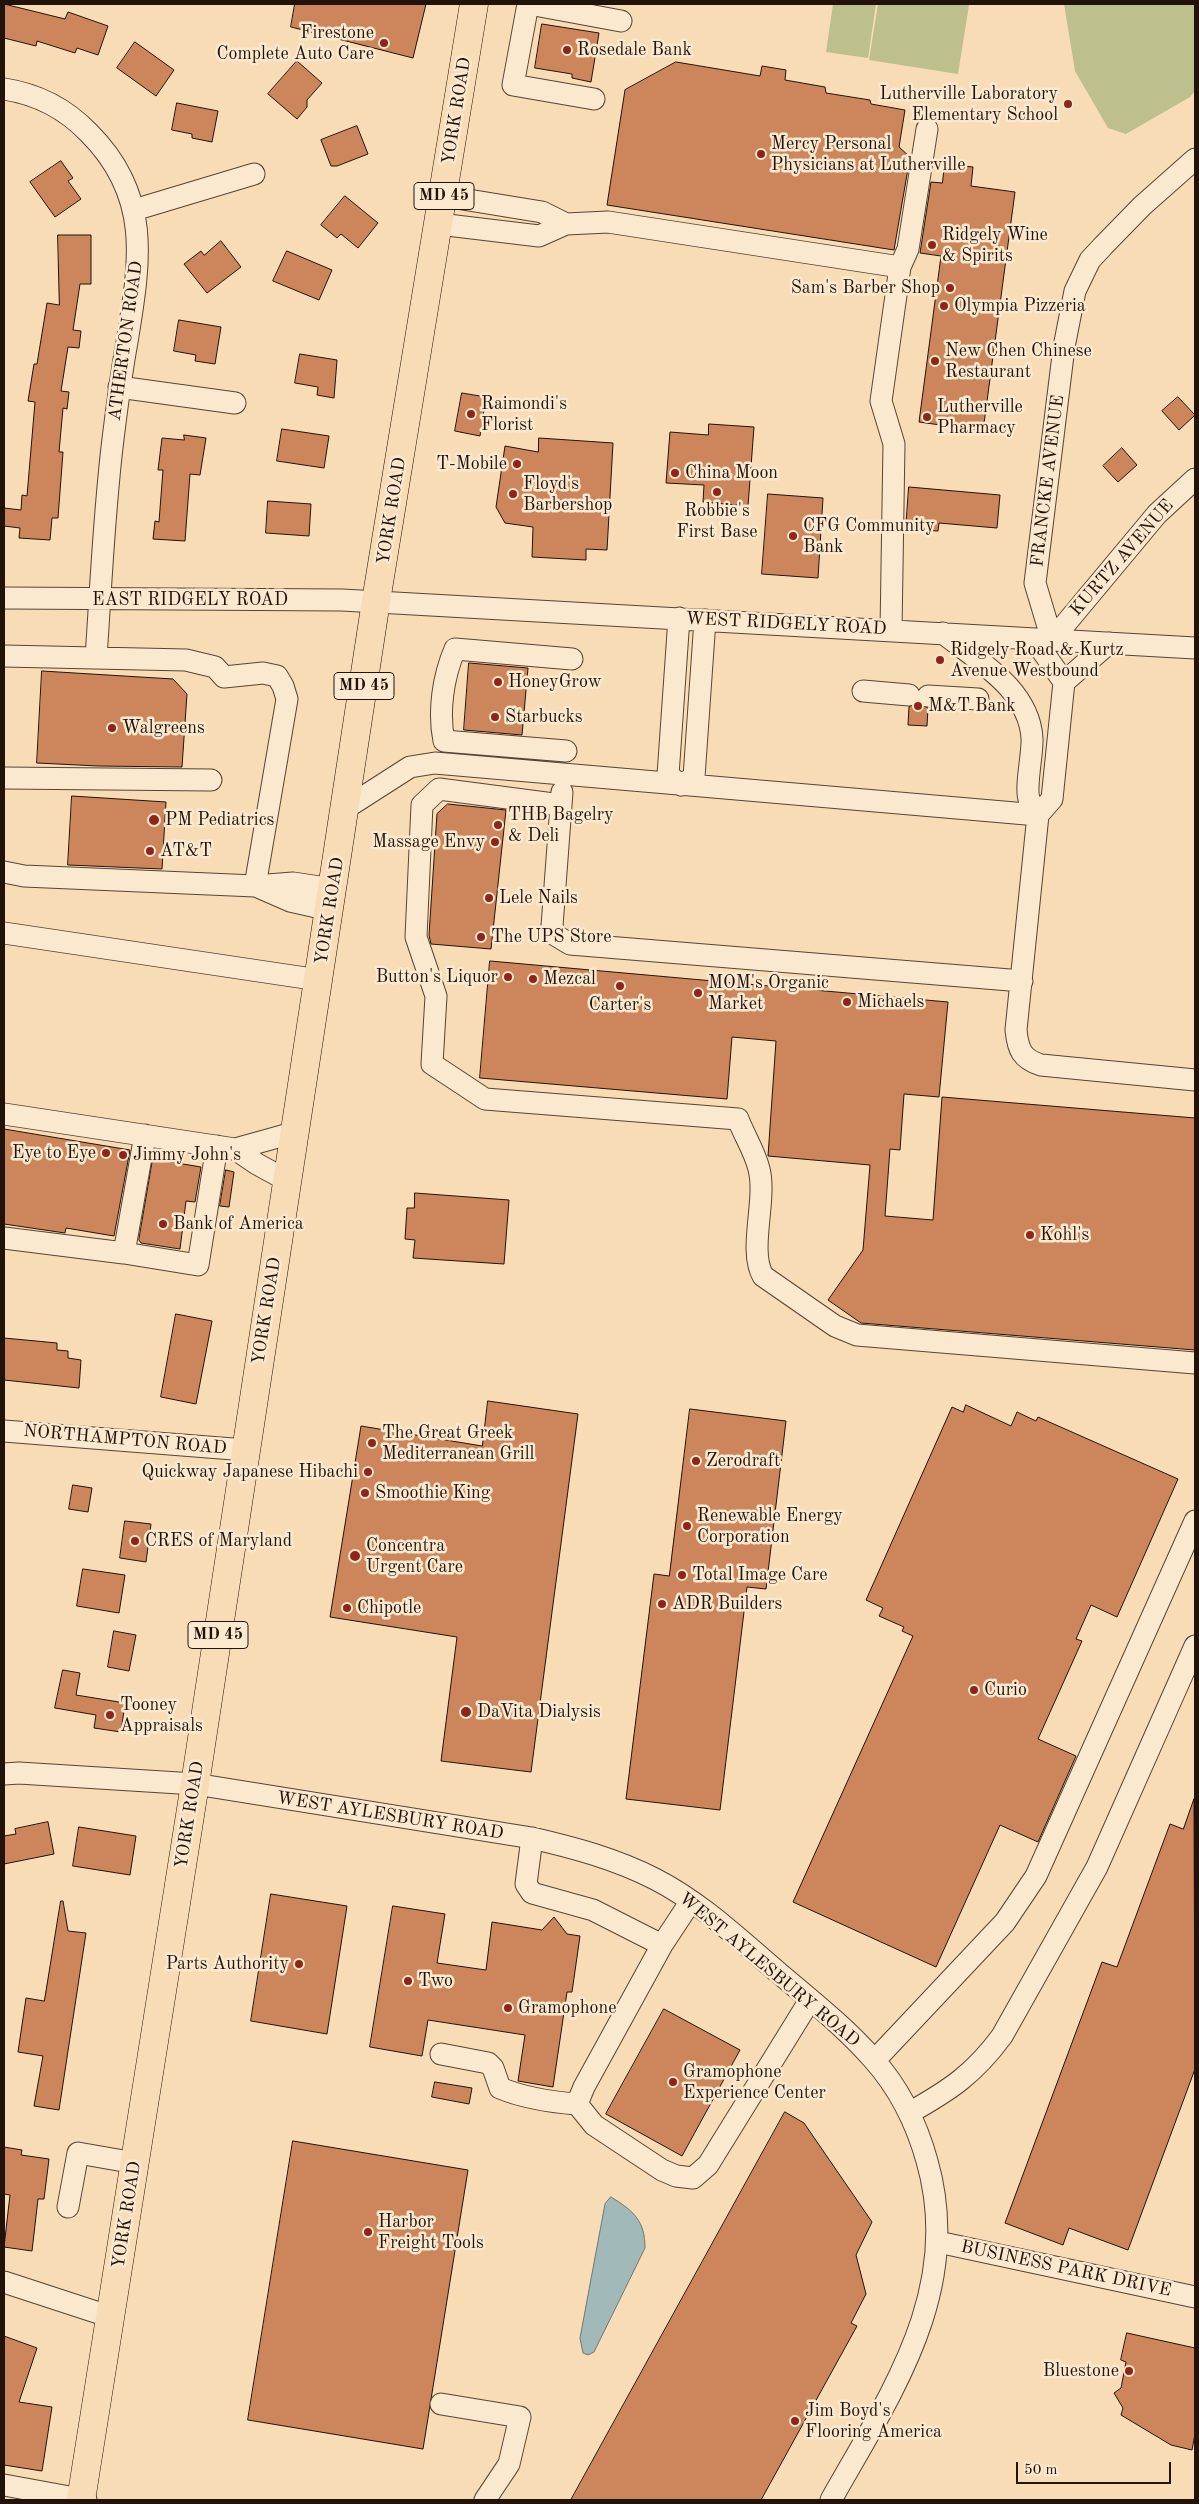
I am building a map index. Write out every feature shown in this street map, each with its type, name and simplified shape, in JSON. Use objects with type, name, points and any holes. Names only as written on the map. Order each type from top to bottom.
[{"type":"main road","name":"YORK ROAD","points":[[83,2500],[332,900],[376,601],[474,4]]},
{"type":"street","points":[[594,99],[513,85],[528,4],[621,21]]},
{"type":"street","name":"ATHERTON ROAD","points":[[4,89],[22,92],[51,104],[81,125],[106,150],[115,164],[123,177],[134,210],[138,248],[136,286],[119,386],[106,496],[96,658]]},
{"type":"street","points":[[891,630],[894,444],[881,400],[900,267],[908,249],[927,129]]},
{"type":"street","name":"FRANCKE AVENUE","points":[[1064,682],[1043,639],[1035,583],[1064,347],[1075,292],[1090,260],[1142,206],[1195,158]]},
{"type":"street","points":[[134,210],[254,174]]},
{"type":"street","points":[[444,196],[542,212],[566,224]]},
{"type":"street","points":[[439,224],[540,236],[566,224],[608,222],[900,267]]},
{"type":"street","points":[[119,386],[235,403]]},
{"type":"street","name":"KURTZ AVENUE","points":[[1043,639],[1157,514],[1195,479]]},
{"type":"street","name":"EAST RIDGELY ROAD","points":[[4,598],[376,601]]},
{"type":"street","name":"WEST RIDGELY ROAD","points":[[376,601],[1195,648]]},
{"type":"street","points":[[679,618],[668,774],[681,785]]},
{"type":"street","points":[[681,785],[694,777],[705,620]]},
{"type":"street","points":[[943,633],[996,675],[1015,694],[1026,712],[1032,738],[1028,797],[1038,816],[1016,1030],[1022,1055],[1030,1062],[1041,1065],[1195,1080]]},
{"type":"street","points":[[1038,816],[1052,799],[1064,682],[1109,643]]},
{"type":"street","points":[[566,751],[444,741],[441,724],[447,668],[455,649],[572,659]]},
{"type":"street","points":[[4,656],[198,661],[215,667],[224,677],[263,673],[276,676],[283,686],[286,700],[256,886]]},
{"type":"street","points":[[863,691],[978,699]]},
{"type":"street","points":[[346,808],[410,767],[435,763],[1038,816]]},
{"type":"street","points":[[564,775],[552,926],[555,935],[570,944],[1022,981]]},
{"type":"street","points":[[4,778],[211,780]]},
{"type":"street","points":[[561,805],[439,789],[422,805],[416,937],[436,996],[432,1064],[485,1099],[738,1119],[759,1169],[761,1214],[758,1267],[763,1276],[835,1326],[857,1335],[1195,1364]]},
{"type":"street","points":[[4,872],[24,876],[256,886],[290,902],[332,900]]},
{"type":"street","points":[[4,935],[319,980]]},
{"type":"street","points":[[4,1114],[226,1148],[288,1181]]},
{"type":"street","points":[[226,1148],[296,1132]]},
{"type":"street","points":[[124,1253],[145,1135]]},
{"type":"street","points":[[4,1238],[124,1253],[198,1265],[226,1148]]},
{"type":"street","name":"NORTHAMPTON ROAD","points":[[4,1431],[246,1450]]},
{"type":"street","points":[[874,2060],[1005,1922],[1036,1876],[1195,1521]]},
{"type":"street","points":[[909,2113],[958,2084],[988,2055],[1002,2036],[1097,1867],[1195,1646]]},
{"type":"street","name":"WEST AYLESBURY ROAD","points":[[4,1774],[19,1773],[195,1784],[532,1838],[578,1848],[618,1862],[656,1880],[691,1901],[810,2000],[874,2060],[909,2113],[924,2149],[933,2181],[937,2207],[938,2242],[930,2297],[914,2345],[831,2500]]},
{"type":"street","points":[[532,1838],[526,1884],[532,1892],[593,1910],[662,1945]]},
{"type":"street","points":[[578,2104],[584,2086],[662,1945],[691,1901]]},
{"type":"street","points":[[441,2054],[488,2063],[493,2068],[500,2088],[512,2093],[547,2101],[578,2104],[594,2125],[662,2170],[676,2176],[693,2178],[708,2165],[810,2000]]},
{"type":"street","points":[[68,2207],[78,2153],[135,2163]]},
{"type":"street","name":"BUSINESS PARK DRIVE","points":[[938,2242],[1195,2297]]},
{"type":"street","points":[[4,2282],[111,2317]]},
{"type":"street","points":[[441,2404],[520,2417],[509,2464],[486,2500]]},
{"type":"street","points":[[4,2485],[83,2500]]},
{"type":"green space","points":[[833,4],[876,4],[868,58],[826,52]]},
{"type":"green space","points":[[878,4],[969,5],[958,74],[869,60]]},
{"type":"green space","points":[[1064,4],[1195,4],[1195,91],[1190,97],[1126,134],[1108,128],[1075,71]]},
{"type":"water","points":[[611,2197],[626,2207],[637,2218],[643,2231],[645,2248],[594,2352],[588,2355],[583,2353],[580,2338],[605,2204]]},
{"type":"building","points":[[4,4],[65,19],[68,12],[108,26],[98,55],[77,48],[75,53],[37,41],[36,46],[4,38]]},
{"type":"building","name":"Firestone Complete Auto Care","points":[[295,4],[426,4],[413,58],[291,27]]},
{"type":"building","name":"Rosedale Bank","points":[[542,24],[599,33],[591,82],[572,78],[572,74],[535,68]]},
{"type":"building","points":[[135,42],[174,70],[156,96],[117,68]]},
{"type":"building","points":[[297,61],[322,83],[307,100],[307,107],[297,119],[268,94]]},
{"type":"building","name":"Mercy Personal Physicians at Lutherville","points":[[676,62],[760,76],[762,66],[786,70],[785,80],[825,87],[826,93],[870,100],[871,104],[905,110],[899,147],[910,157],[894,250],[607,205],[625,90]]},
{"type":"building","points":[[177,103],[218,111],[212,142],[192,138],[192,134],[172,130]]},
{"type":"building","points":[[357,126],[368,154],[337,166],[331,166],[321,140]]},
{"type":"building","points":[[61,161],[73,178],[68,181],[81,199],[55,217],[30,182]]},
{"type":"building","points":[[945,164],[973,167],[971,186],[1015,192],[983,431],[919,422],[941,256],[920,253],[931,182],[942,183]]},
{"type":"building","points":[[345,196],[378,223],[358,248],[341,234],[337,238],[321,225]]},
{"type":"building","points":[[58,235],[91,235],[91,284],[80,284],[73,330],[81,331],[79,348],[68,347],[61,391],[69,392],[67,409],[63,408],[59,452],[63,452],[58,518],[52,518],[50,540],[19,538],[20,528],[4,526],[4,508],[21,510],[22,495],[27,496],[35,402],[28,401],[34,364],[37,364],[47,303],[59,305]]},
{"type":"building","points":[[221,241],[241,267],[207,293],[184,264],[201,251],[204,255]]},
{"type":"building","points":[[287,251],[332,270],[319,300],[273,281]]},
{"type":"building","points":[[179,320],[221,327],[215,364],[195,361],[196,355],[174,351]]},
{"type":"building","points":[[300,354],[337,360],[334,398],[317,395],[318,387],[295,383]]},
{"type":"building","name":"Raimondi's Florist","points":[[462,393],[486,397],[480,436],[455,431]]},
{"type":"building","points":[[1178,397],[1195,415],[1179,430],[1162,411]]},
{"type":"building","points":[[709,424],[754,427],[748,506],[703,502],[704,485],[666,483],[670,432],[708,435]]},
{"type":"building","points":[[282,429],[329,436],[324,468],[277,461]]},
{"type":"building","points":[[184,435],[206,438],[200,475],[190,474],[185,541],[153,539],[155,521],[159,522],[163,470],[158,470],[162,438],[184,440]]},
{"type":"building","points":[[539,438],[613,443],[607,550],[586,549],[586,560],[532,557],[533,527],[505,523],[496,507],[505,446],[538,452]]},
{"type":"building","points":[[1122,448],[1137,465],[1118,482],[1103,466]]},
{"type":"building","points":[[909,487],[1000,495],[997,528],[939,523],[938,531],[906,529]]},
{"type":"building","name":"CFG Community Bank","points":[[768,494],[823,498],[818,578],[762,574]]},
{"type":"building","points":[[268,501],[311,504],[309,536],[266,533]]},
{"type":"building","points":[[469,663],[528,668],[522,735],[464,730]]},
{"type":"building","name":"Walgreens","points":[[42,671],[173,679],[187,694],[182,767],[37,763]]},
{"type":"building","points":[[918,703],[928,708],[927,726],[908,725],[909,707]]},
{"type":"building","points":[[72,796],[166,802],[162,869],[68,865]]},
{"type":"building","points":[[448,804],[506,810],[491,949],[431,944],[429,935],[437,814]]},
{"type":"building","points":[[490,961],[948,1002],[939,1097],[904,1094],[900,1150],[890,1149],[885,1216],[933,1220],[942,1097],[1195,1118],[1195,1350],[861,1323],[828,1300],[863,1250],[870,1165],[768,1156],[776,1041],[732,1037],[727,1099],[480,1078]]},
{"type":"building","points":[[4,1129],[130,1150],[114,1236],[66,1228],[65,1233],[4,1224]]},
{"type":"building","name":"Bank of America","points":[[153,1159],[201,1167],[195,1202],[186,1201],[180,1249],[141,1243],[139,1240]]},
{"type":"building","points":[[226,1170],[234,1172],[229,1207],[220,1206]]},
{"type":"building","points":[[415,1193],[509,1200],[504,1264],[413,1258],[415,1240],[405,1239],[407,1208],[414,1208]]},
{"type":"building","points":[[176,1314],[212,1321],[196,1404],[161,1397]]},
{"type":"building","points":[[4,1338],[57,1343],[57,1350],[68,1351],[68,1358],[81,1360],[79,1388],[4,1380]]},
{"type":"building","points":[[488,1401],[578,1414],[531,1772],[441,1761],[457,1637],[330,1617],[361,1426],[482,1446]]},
{"type":"building","name":"Curio","points":[[966,1405],[1011,1426],[1017,1412],[1036,1421],[1038,1417],[1178,1479],[1117,1617],[1091,1605],[1076,1639],[1082,1641],[1038,1739],[1076,1756],[1038,1842],[1000,1825],[936,1967],[793,1902],[913,1636],[902,1631],[904,1627],[879,1616],[883,1608],[866,1600],[952,1407],[963,1412]]},
{"type":"building","points":[[690,1409],[786,1421],[766,1589],[747,1587],[720,1810],[626,1799],[654,1574],[669,1576]]},
{"type":"building","points":[[73,1485],[92,1488],[88,1512],[69,1509]]},
{"type":"building","name":"CRES of Maryland","points":[[125,1521],[151,1524],[146,1562],[120,1558]]},
{"type":"building","points":[[83,1569],[125,1575],[119,1613],[77,1606]]},
{"type":"building","points":[[114,1631],[136,1635],[129,1671],[108,1667]]},
{"type":"building","points":[[63,1670],[80,1673],[76,1695],[125,1703],[121,1732],[94,1728],[96,1715],[55,1708]]},
{"type":"building","points":[[1194,1799],[1195,2069],[1128,2250],[1069,2228],[1063,2245],[1005,2223],[1102,1962],[1117,1967],[1170,1824],[1183,1829]]},
{"type":"building","points":[[48,1822],[54,1854],[4,1864],[4,1836],[16,1834],[15,1829]]},
{"type":"building","points":[[79,1827],[136,1836],[130,1875],[73,1866]]},
{"type":"building","name":"Parts Authority","points":[[271,1894],[347,1906],[327,2034],[251,2021]]},
{"type":"building","points":[[61,1901],[63,1901],[68,1931],[86,1933],[59,2110],[34,2106],[43,2056],[18,2052],[26,1998],[44,2001]]},
{"type":"building","points":[[393,1906],[445,1914],[437,1963],[486,1970],[492,1922],[542,1930],[554,1917],[567,1934],[580,1936],[572,1992],[567,1992],[553,2087],[518,2081],[525,2035],[428,2020],[422,2056],[370,2047]]},
{"type":"building","name":"Gramophone Experience Center","points":[[664,2009],[740,2050],[682,2156],[606,2114]]},
{"type":"building","points":[[435,2082],[472,2088],[469,2104],[432,2097]]},
{"type":"building","points":[[785,2112],[804,2123],[872,2222],[856,2255],[866,2294],[851,2323],[857,2326],[761,2500],[571,2500]]},
{"type":"building","points":[[293,2141],[468,2170],[423,2449],[248,2420]]},
{"type":"building","points":[[4,2147],[22,2150],[21,2155],[49,2159],[44,2199],[38,2199],[32,2251],[4,2247],[10,2195],[4,2194]]},
{"type":"building","points":[[1127,2333],[1195,2348],[1195,2434],[1192,2450],[1171,2445],[1121,2415],[1123,2408],[1114,2393],[1121,2388],[1126,2362],[1121,2360]]},
{"type":"building","points":[[4,2336],[37,2348],[19,2402],[52,2407],[42,2471],[4,2465]]},
{"type":"place","name":"Firestone Complete Auto Care","points":[[384,43]]},
{"type":"place","name":"Rosedale Bank","points":[[567,50]]},
{"type":"place","name":"Lutherville Laboratory Elementary School","points":[[1068,104]]},
{"type":"place","name":"Mercy Personal Physicians at Lutherville","points":[[761,154]]},
{"type":"place","name":"Ridgely Wine & Spirits","points":[[932,245]]},
{"type":"place","name":"Sam's Barber Shop","points":[[950,288]]},
{"type":"place","name":"Olympia Pizzeria","points":[[944,306]]},
{"type":"place","name":"New Chen Chinese Restaurant","points":[[935,361]]},
{"type":"place","name":"Raimondi's Florist","points":[[471,414]]},
{"type":"place","name":"Lutherville Pharmacy","points":[[927,417]]},
{"type":"place","name":"T-Mobile","points":[[517,464]]},
{"type":"place","name":"China Moon","points":[[675,473]]},
{"type":"place","name":"Robbie's First Base","points":[[717,492]]},
{"type":"place","name":"Floyd's Barbershop","points":[[513,494]]},
{"type":"place","name":"CFG Community Bank","points":[[793,536]]},
{"type":"place","name":"Ridgely Road & Kurtz Avenue Westbound","points":[[940,660]]},
{"type":"place","name":"HoneyGrow","points":[[498,682]]},
{"type":"place","name":"M&T Bank","points":[[918,706]]},
{"type":"place","name":"Starbucks","points":[[495,717]]},
{"type":"place","name":"Walgreens","points":[[112,728]]},
{"type":"place","name":"PM Pediatrics","points":[[154,820]]},
{"type":"place","name":"THB Bagelry & Deli","points":[[498,825]]},
{"type":"place","name":"Massage Envy","points":[[495,842]]},
{"type":"place","name":"AT&T","points":[[150,851]]},
{"type":"place","name":"Lele Nails","points":[[489,898]]},
{"type":"place","name":"The UPS Store","points":[[481,937]]},
{"type":"place","name":"Button's Liquor","points":[[508,977]]},
{"type":"place","name":"Mezcal","points":[[533,979]]},
{"type":"place","name":"Carter's","points":[[620,986]]},
{"type":"place","name":"MOM's Organic Market","points":[[698,993]]},
{"type":"place","name":"Michaels","points":[[847,1002]]},
{"type":"place","name":"Eye to Eye","points":[[106,1153]]},
{"type":"place","name":"Jimmy John's","points":[[123,1155]]},
{"type":"place","name":"Bank of America","points":[[163,1224]]},
{"type":"place","name":"Kohl's","points":[[1030,1235]]},
{"type":"place","name":"The Great Greek Mediterranean Grill","points":[[372,1443]]},
{"type":"place","name":"Zerodraft","points":[[696,1461]]},
{"type":"place","name":"Quickway Japanese Hibachi","points":[[368,1472]]},
{"type":"place","name":"Smoothie King","points":[[365,1493]]},
{"type":"place","name":"Renewable Energy Corporation","points":[[687,1526]]},
{"type":"place","name":"CRES of Maryland","points":[[135,1541]]},
{"type":"place","name":"Concentra Urgent Care","points":[[355,1556]]},
{"type":"place","name":"Total Image Care","points":[[682,1575]]},
{"type":"place","name":"ADR Builders","points":[[662,1604]]},
{"type":"place","name":"Chipotle","points":[[347,1608]]},
{"type":"place","name":"Curio","points":[[974,1690]]},
{"type":"place","name":"DaVita Dialysis","points":[[466,1712]]},
{"type":"place","name":"Tooney Appraisals","points":[[110,1715]]},
{"type":"place","name":"Parts Authority","points":[[299,1964]]},
{"type":"place","name":"Two","points":[[408,1981]]},
{"type":"place","name":"Gramophone","points":[[508,2008]]},
{"type":"place","name":"Gramophone Experience Center","points":[[673,2082]]},
{"type":"place","name":"Harbor Freight Tools","points":[[368,2232]]},
{"type":"place","name":"Bluestone","points":[[1129,2371]]},
{"type":"place","name":"Jim Boyd's Flooring America","points":[[795,2421]]}]
